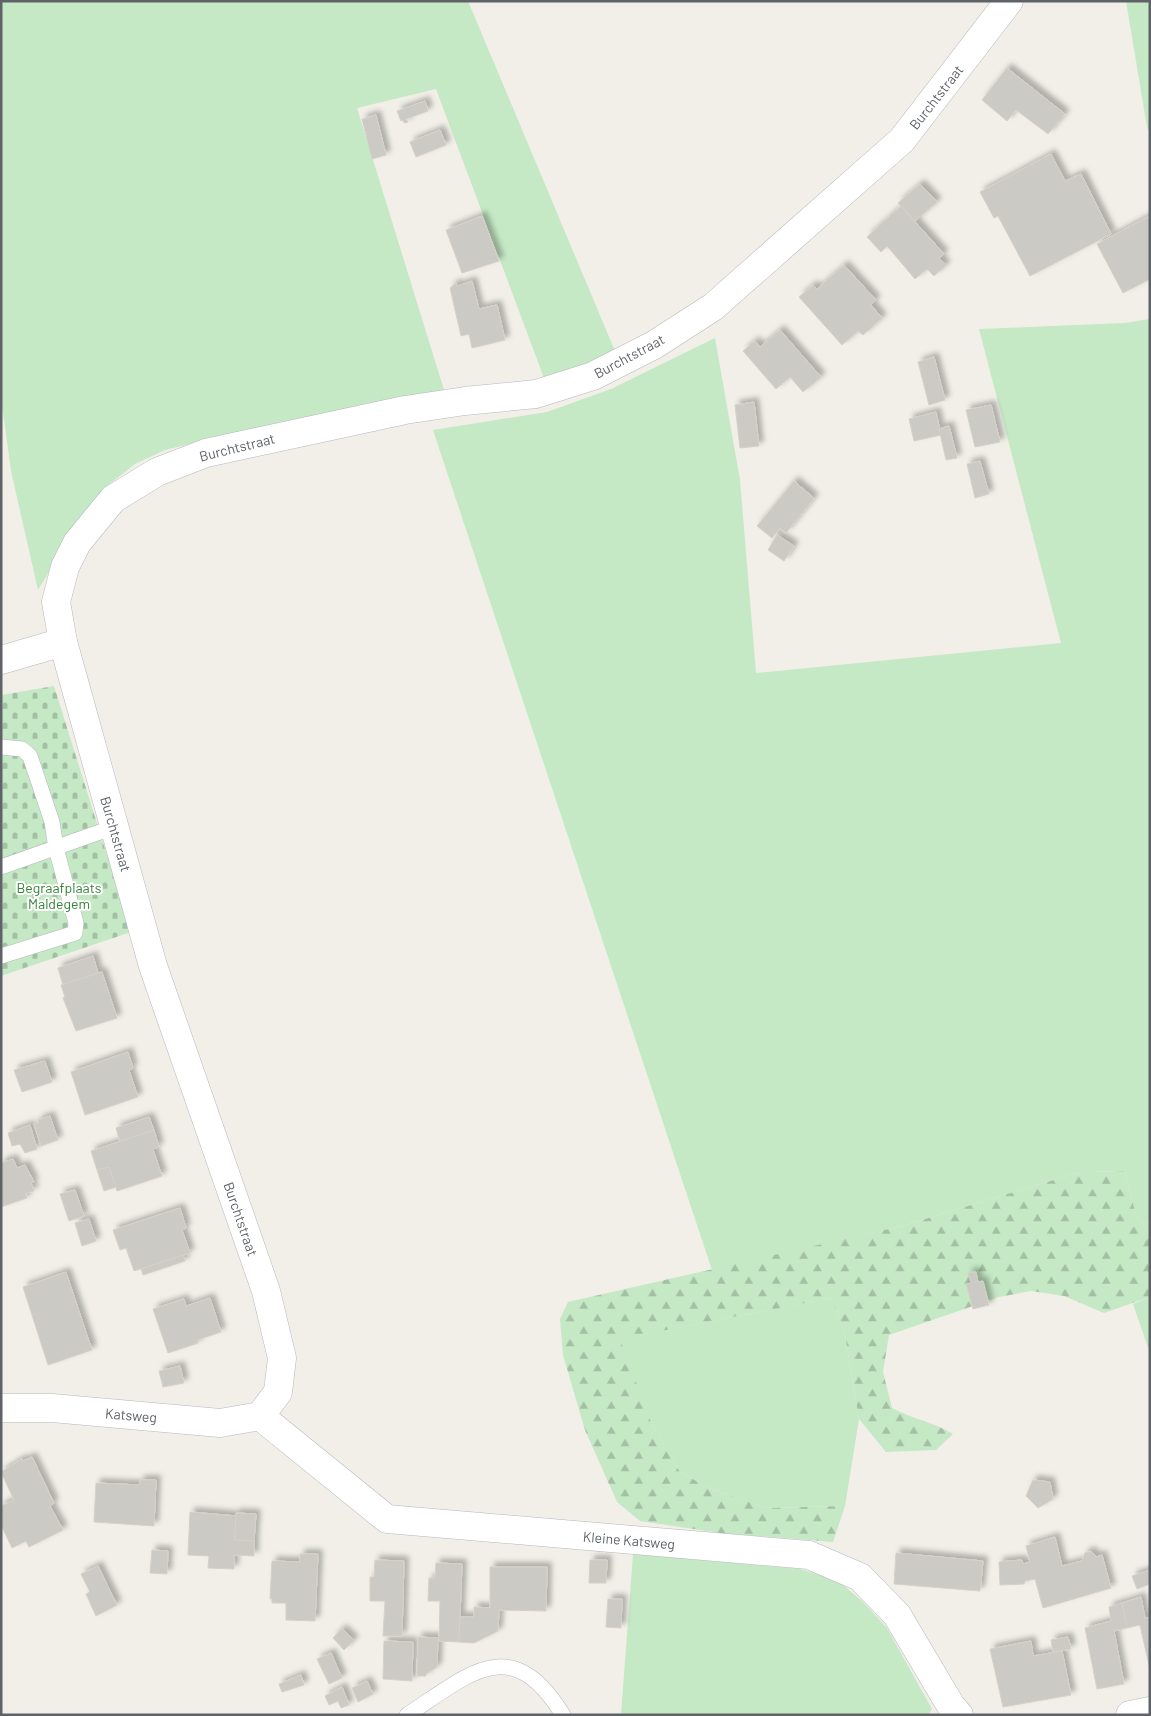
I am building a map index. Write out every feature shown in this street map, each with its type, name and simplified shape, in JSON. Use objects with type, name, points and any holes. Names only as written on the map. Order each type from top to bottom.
[{"type":"street","name":"Burchtstraat","points":[[260,1416],[278,1392],[282,1358],[266,1291],[153,966],[63,642],[56,602],[64,567],[77,543],[113,499],[157,472],[206,453],[405,410],[465,401],[536,394],[593,376],[654,345],[713,307],[902,140],[1008,1]]},
{"type":"street","points":[[1,660],[63,642]]},
{"type":"street","name":"Katsweg","points":[[1,1408],[52,1408],[220,1423],[260,1416]]},
{"type":"street","name":"Kleine Katsweg","points":[[260,1416],[387,1518],[809,1555],[839,1566],[860,1577],[897,1614],[951,1706],[959,1715]]},
{"type":"street","points":[[1130,1715],[1150,1710]]},
{"type":"lane","points":[[1,747],[22,749],[30,756],[52,822],[56,848],[76,923],[75,933],[1,956]]},
{"type":"lane","points":[[1,867],[114,827]]},
{"type":"lane","points":[[407,1715],[472,1673],[505,1666],[523,1671],[538,1681],[551,1696],[563,1715]]},
{"type":"green space","points":[[1,1],[468,1],[615,351],[572,369],[544,378],[436,89],[357,108],[444,390],[217,437],[165,450],[135,464],[107,486],[81,519],[38,590],[11,471],[1,397]]},
{"type":"green space","points":[[1126,1],[1150,1],[1150,133],[1147,127]]},
{"type":"green space","points":[[1150,319],[1150,1225],[1137,1218],[1124,1171],[1080,1172],[902,1226],[712,1270],[433,430],[547,412],[611,389],[715,338],[740,480],[756,673],[1061,643],[979,329],[1125,323]]},
{"type":"green space","name":"Begraafplaats Maldegem","points":[[54,686],[131,932],[1,976],[1,695]]},
{"type":"green space","points":[[1124,1171],[1137,1218],[1150,1225],[1150,1297],[1104,1313],[1064,1296],[1031,1291],[999,1297],[889,1335],[883,1372],[892,1408],[953,1434],[936,1450],[886,1452],[859,1419],[845,1335],[831,1298],[620,1339],[651,1422],[680,1472],[709,1488],[766,1508],[845,1506],[833,1542],[720,1533],[640,1521],[617,1502],[585,1430],[563,1355],[560,1319],[568,1302],[902,1226],[1080,1172]]},
{"type":"green space","points":[[1150,1297],[1150,1353],[1133,1304]]},
{"type":"green space","points":[[831,1298],[845,1335],[859,1419],[845,1506],[766,1508],[709,1488],[680,1472],[651,1422],[619,1339]]},
{"type":"green space","points":[[633,1554],[800,1569],[837,1580],[862,1601],[887,1628],[932,1709],[928,1715],[621,1715]]},
{"type":"building","points":[[1007,68],[1065,114],[1048,134],[1016,110],[1007,121],[982,100]]},
{"type":"building","points":[[425,101],[428,111],[406,119],[408,122],[404,123],[403,120],[401,121],[397,111]]},
{"type":"building","points":[[376,115],[386,155],[372,159],[362,119]]},
{"type":"building","points":[[440,130],[446,145],[416,157],[410,142]]},
{"type":"building","points":[[1051,154],[1065,181],[1081,174],[1111,234],[1030,276],[998,216],[994,218],[980,192]]},
{"type":"building","points":[[920,184],[937,202],[915,221],[898,203]]},
{"type":"building","points":[[901,206],[944,254],[939,258],[946,265],[934,276],[927,269],[915,279],[887,246],[881,252],[867,237]]},
{"type":"building","points":[[482,216],[499,261],[462,273],[446,230]]},
{"type":"building","points":[[1150,216],[1150,279],[1123,293],[1097,244]]},
{"type":"building","points":[[844,265],[876,300],[871,305],[882,318],[863,335],[858,331],[842,345],[799,297],[813,285],[817,289]]},
{"type":"building","points":[[472,281],[479,309],[497,305],[505,340],[472,348],[469,334],[461,336],[450,288],[456,283],[457,286]]},
{"type":"building","points":[[780,330],[821,377],[803,392],[790,377],[776,389],[743,351],[755,341],[760,347]]},
{"type":"building","points":[[934,357],[945,400],[929,405],[918,362]]},
{"type":"building","points":[[754,402],[759,446],[740,448],[735,405]]},
{"type":"building","points":[[991,405],[1000,442],[975,447],[966,410]]},
{"type":"building","points":[[936,412],[941,435],[914,441],[909,419]]},
{"type":"building","points":[[949,426],[957,458],[946,460],[939,429]]},
{"type":"building","points":[[980,461],[989,494],[975,498],[967,464]]},
{"type":"building","points":[[794,481],[814,498],[786,533],[780,528],[772,538],[757,526]]},
{"type":"building","points":[[777,535],[794,546],[784,561],[768,550]]},
{"type":"building","points":[[93,956],[98,973],[63,985],[58,968]]},
{"type":"building","points":[[102,972],[117,1018],[76,1031],[63,998],[65,997],[61,985]]},
{"type":"building","points":[[128,1052],[133,1068],[129,1070],[138,1097],[85,1115],[71,1072]]},
{"type":"building","points":[[45,1061],[52,1082],[22,1092],[14,1070]]},
{"type":"building","points":[[50,1116],[58,1140],[41,1146],[34,1124],[39,1123],[38,1120]]},
{"type":"building","points":[[149,1117],[154,1130],[120,1142],[116,1128]]},
{"type":"building","points":[[30,1125],[37,1149],[25,1153],[20,1144],[12,1146],[8,1133]]},
{"type":"building","points":[[154,1130],[159,1147],[153,1149],[162,1176],[117,1191],[109,1167],[97,1170],[91,1151]]},
{"type":"building","points":[[13,1159],[17,1168],[25,1165],[34,1182],[31,1183],[34,1191],[25,1193],[27,1198],[1,1207],[1,1163]]},
{"type":"building","points":[[109,1167],[116,1187],[104,1191],[97,1170]]},
{"type":"building","points":[[75,1190],[84,1216],[69,1221],[60,1194]]},
{"type":"building","points":[[180,1208],[186,1228],[182,1230],[190,1253],[134,1271],[126,1248],[120,1250],[113,1230]]},
{"type":"building","points":[[89,1219],[96,1241],[82,1246],[75,1223]]},
{"type":"building","points":[[183,1255],[185,1261],[143,1275],[141,1269]]},
{"type":"building","points":[[66,1272],[92,1350],[48,1365],[23,1287]]},
{"type":"building","points":[[976,1272],[978,1282],[983,1281],[989,1305],[973,1309],[966,1284],[971,1283],[968,1273]]},
{"type":"building","points":[[210,1298],[221,1332],[197,1340],[198,1343],[168,1353],[153,1309],[184,1299],[186,1306]]},
{"type":"building","points":[[180,1366],[184,1383],[163,1387],[159,1371]]},
{"type":"building","points":[[32,1457],[54,1503],[50,1506],[63,1530],[29,1547],[26,1541],[12,1548],[1,1525],[1,1506],[14,1500],[1,1472],[22,1459],[23,1461]]},
{"type":"building","points":[[140,1480],[156,1480],[154,1526],[94,1522],[96,1483],[140,1485]]},
{"type":"building","points":[[1033,1480],[1050,1482],[1053,1499],[1038,1508],[1026,1496]]},
{"type":"building","points":[[190,1512],[237,1516],[235,1540],[254,1541],[254,1556],[234,1555],[234,1569],[208,1568],[209,1556],[188,1555]]},
{"type":"building","points":[[236,1513],[256,1514],[254,1541],[235,1540]]},
{"type":"building","points":[[1055,1537],[1062,1566],[1082,1561],[1085,1553],[1092,1552],[1096,1557],[1102,1555],[1111,1588],[1043,1608],[1035,1579],[1025,1581],[1024,1584],[1000,1585],[999,1562],[1022,1560],[1023,1564],[1030,1562],[1026,1546]]},
{"type":"building","points":[[152,1550],[168,1551],[167,1574],[150,1573]]},
{"type":"building","points":[[896,1553],[983,1561],[980,1591],[894,1584]]},
{"type":"building","points":[[300,1554],[318,1554],[315,1621],[286,1620],[286,1603],[272,1603],[272,1599],[270,1599],[272,1561],[300,1562]]},
{"type":"building","points":[[375,1560],[404,1561],[402,1636],[383,1636],[385,1601],[370,1601],[370,1577],[374,1577]]},
{"type":"building","points":[[590,1560],[607,1560],[606,1583],[589,1583]]},
{"type":"building","points":[[436,1563],[462,1564],[459,1642],[439,1641],[440,1601],[428,1601],[429,1578],[435,1578]]},
{"type":"building","points":[[98,1566],[117,1605],[96,1616],[86,1594],[90,1592],[81,1574]]},
{"type":"building","points":[[490,1567],[547,1567],[546,1611],[499,1610],[498,1631],[474,1643],[459,1642],[460,1617],[474,1617],[474,1607],[490,1608]]},
{"type":"building","points":[[1150,1570],[1150,1584],[1137,1589],[1132,1576]]},
{"type":"building","points":[[1141,1597],[1145,1618],[1150,1617],[1150,1670],[1140,1625],[1127,1628],[1122,1603]]},
{"type":"building","points":[[608,1599],[622,1599],[621,1628],[606,1627]]},
{"type":"building","points":[[1122,1603],[1127,1628],[1114,1631],[1124,1684],[1097,1689],[1085,1628],[1111,1621],[1109,1607]]},
{"type":"building","points":[[342,1629],[354,1640],[344,1650],[333,1638]]},
{"type":"building","points":[[418,1637],[438,1638],[437,1667],[426,1674],[426,1676],[417,1676]]},
{"type":"building","points":[[1068,1637],[1071,1649],[1053,1652],[1051,1640]]},
{"type":"building","points":[[384,1641],[413,1642],[412,1681],[383,1679]]},
{"type":"building","points":[[1031,1641],[1033,1656],[1062,1651],[1071,1695],[1003,1707],[990,1649]]},
{"type":"building","points":[[331,1653],[342,1678],[329,1684],[317,1659]]},
{"type":"building","points":[[301,1675],[304,1685],[282,1692],[279,1684]]},
{"type":"building","points":[[367,1681],[373,1694],[358,1702],[352,1688]]},
{"type":"building","points":[[342,1687],[349,1705],[341,1708],[338,1701],[329,1705],[325,1696]]}]
